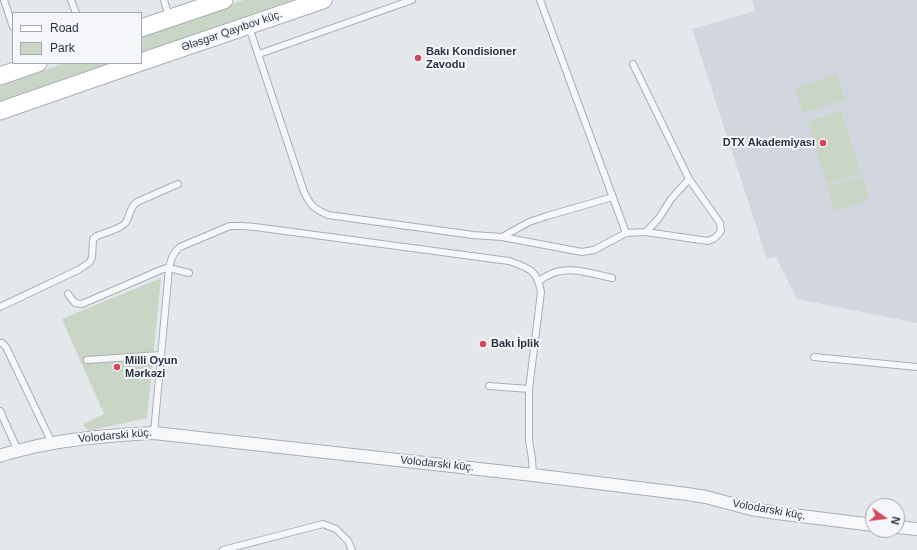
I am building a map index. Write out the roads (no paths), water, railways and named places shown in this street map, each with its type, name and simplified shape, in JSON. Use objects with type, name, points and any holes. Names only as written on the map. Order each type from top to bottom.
[{"type":"main road","points":[[142,28],[224,0]]},
{"type":"main road","name":"Ələsgər Qayıbov küç.","points":[[142,62],[323,0]]},
{"type":"main road","points":[[0,76],[30,64]]},
{"type":"main road","points":[[0,111],[135,64]]},
{"type":"street","name":"Volodarski küç.","points":[[0,456],[18,450],[52,443],[124,434],[154,433],[533,474],[706,496],[758,510],[865,524]]},
{"type":"street","points":[[905,528],[917,529]]},
{"type":"lane","points":[[4,0],[12,24]]},
{"type":"lane","points":[[71,0],[76,12]]},
{"type":"lane","points":[[164,0],[169,19]]},
{"type":"lane","points":[[258,54],[411,0]]},
{"type":"lane","points":[[540,0],[626,233]]},
{"type":"lane","points":[[249,25],[304,192],[311,205],[317,210],[328,214],[473,235],[502,237],[582,252],[594,250],[626,233],[646,232],[708,241],[715,238],[721,231],[720,222],[690,179],[633,64]]},
{"type":"lane","points":[[646,232],[690,179]]},
{"type":"lane","points":[[0,308],[78,270],[89,263],[92,258],[93,239],[97,236],[124,226],[132,206],[137,202],[178,184]]},
{"type":"lane","points":[[502,237],[528,222],[613,197]]},
{"type":"lane","points":[[154,433],[169,268],[172,257],[180,247],[230,226],[242,226],[509,261],[532,271],[539,281],[541,292],[529,389],[529,440],[533,474]]},
{"type":"lane","points":[[68,294],[75,303],[82,304],[158,270],[169,268],[189,273]]},
{"type":"lane","points":[[539,281],[553,273],[563,270],[579,271],[612,278]]},
{"type":"lane","points":[[0,343],[6,347],[52,443]]},
{"type":"lane","points":[[87,360],[161,355]]},
{"type":"lane","points":[[814,357],[917,367]]},
{"type":"lane","points":[[489,386],[529,389]]},
{"type":"lane","points":[[0,411],[18,450]]},
{"type":"lane","points":[[223,550],[323,524],[336,529],[348,541],[352,550]]},
{"type":"place","name":"Bakı Kondisioner Zavodu","points":[[418,58]]},
{"type":"place","name":"DTX Akademiyası","points":[[823,143]]},
{"type":"place","name":"Bakı İplik","points":[[483,344]]},
{"type":"place","name":"Milli Oyun Mərkəzi","points":[[117,367]]}]
